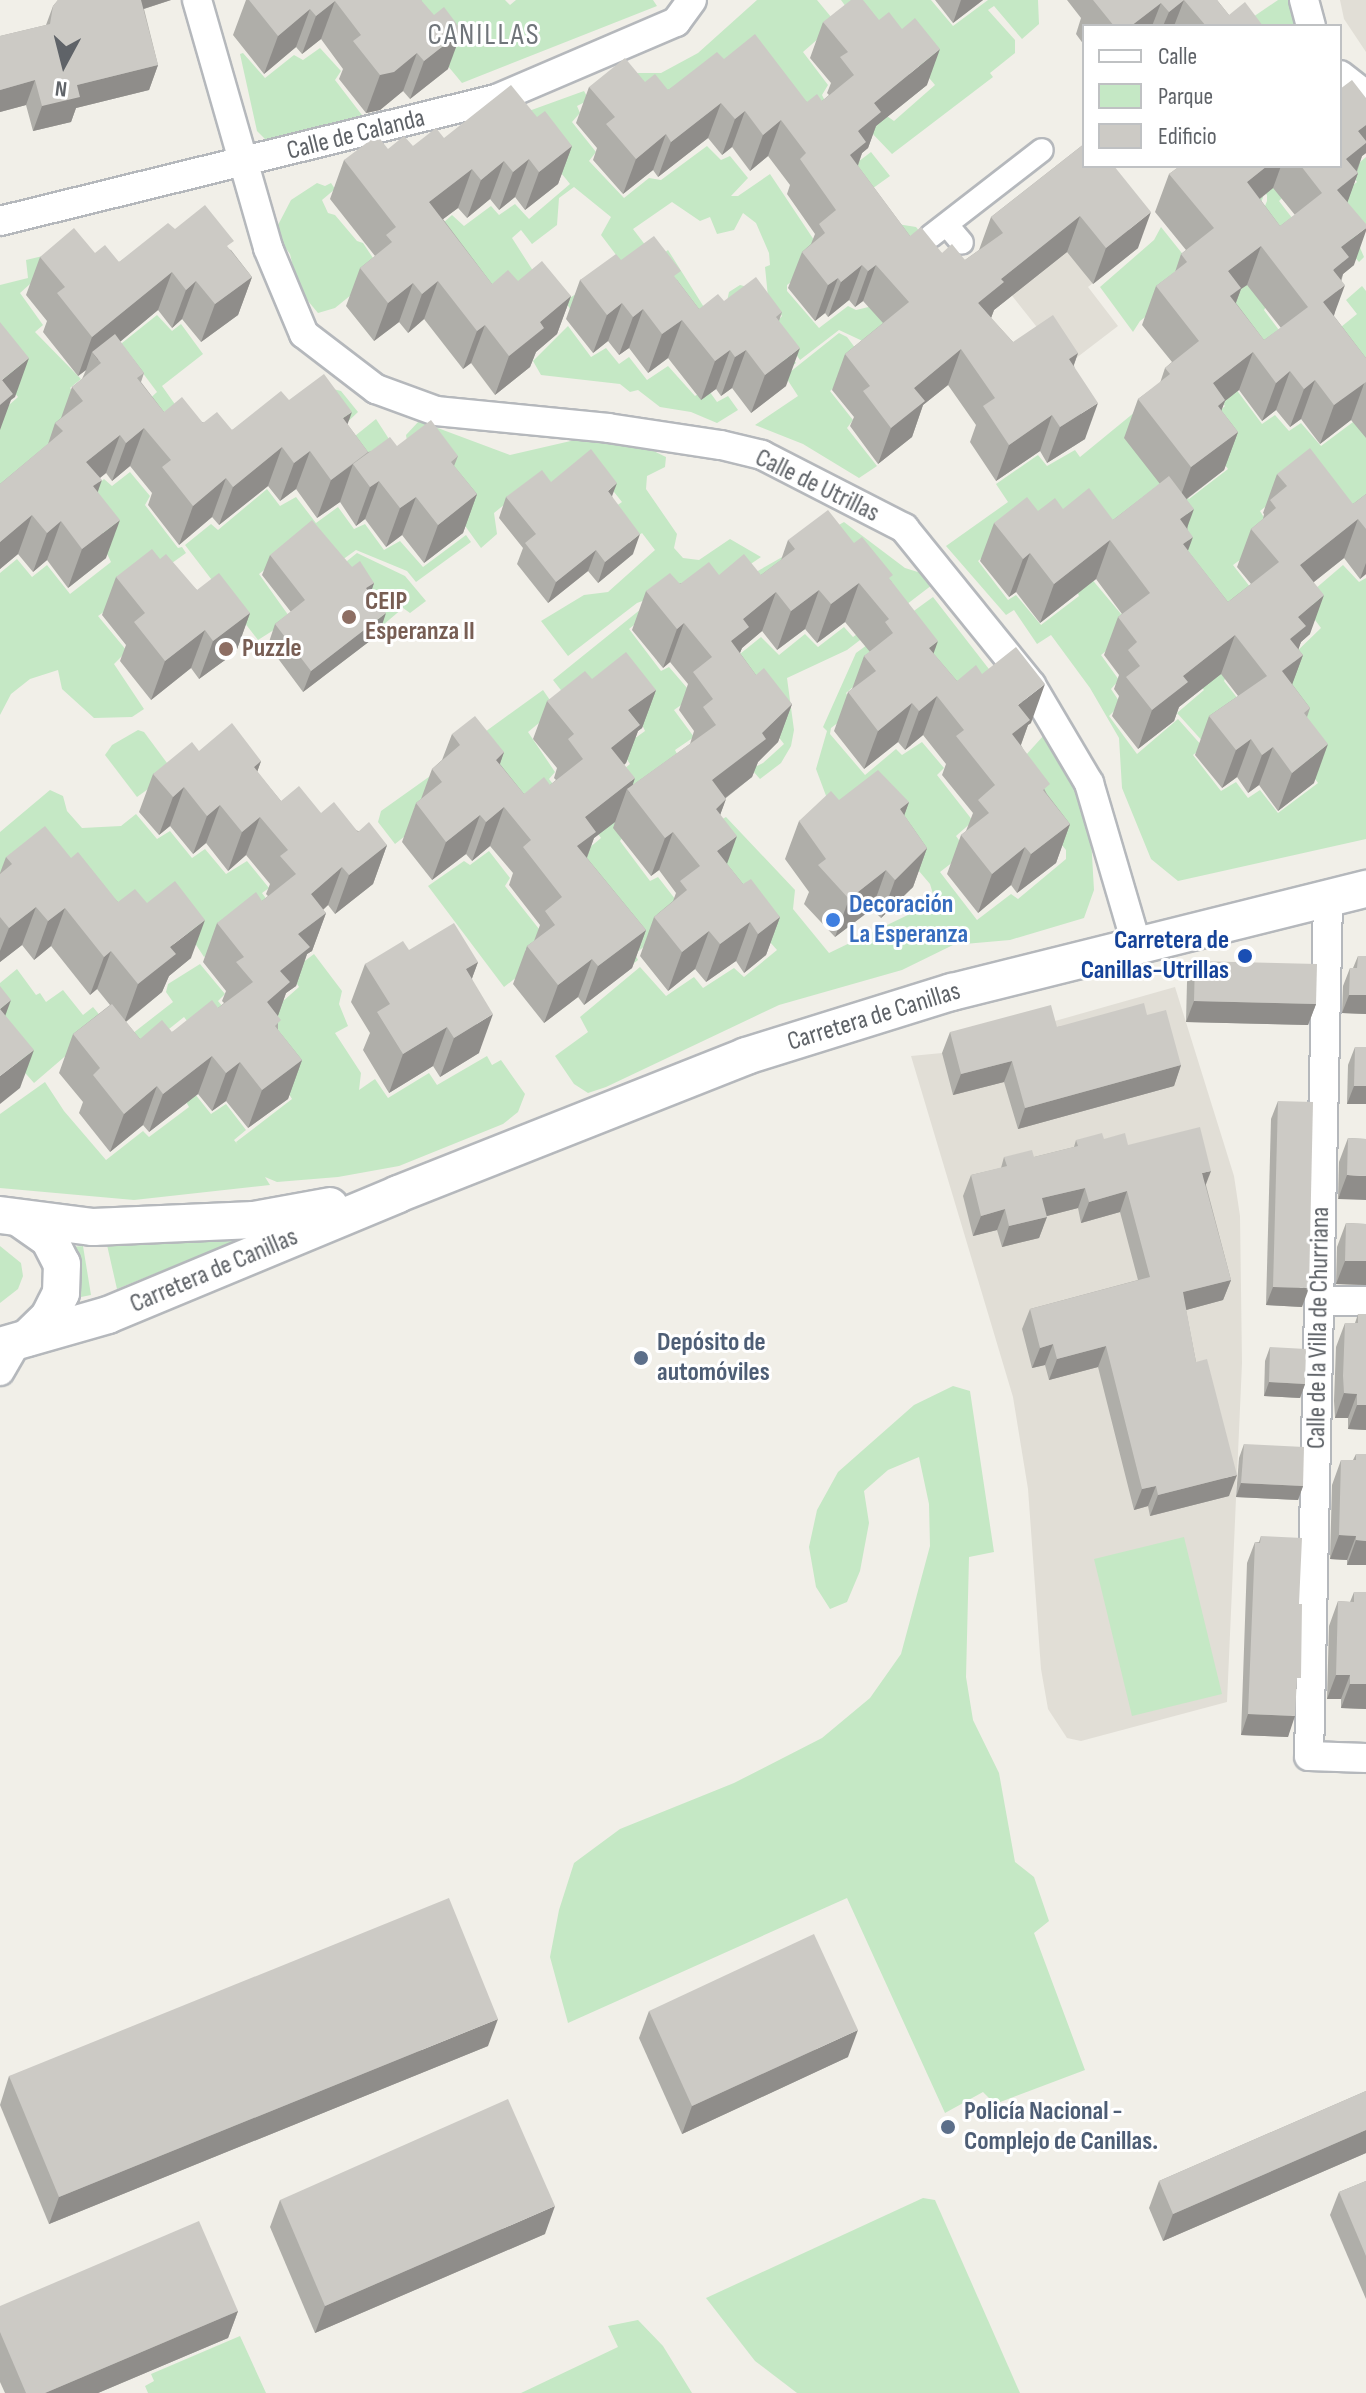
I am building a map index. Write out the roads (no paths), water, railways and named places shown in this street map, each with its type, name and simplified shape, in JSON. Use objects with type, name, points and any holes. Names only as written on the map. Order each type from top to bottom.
[{"type":"street","name":"Calle de Utrillas","points":[[197,0],[268,248],[304,334],[376,389],[436,411],[608,428],[721,445],[762,455],[904,528],[1031,685],[1089,783],[1102,815],[1137,946]]},
{"type":"street","name":"Calle de Calanda","points":[[0,221],[496,99],[676,22],[692,0]]},
{"type":"street","points":[[1304,0],[1310,24]]},
{"type":"street","points":[[1342,77],[1366,95]]},
{"type":"street","points":[[962,243],[939,230],[1042,150]]},
{"type":"street","name":"Carretera de Canillas","points":[[11,1349],[108,1315],[398,1194],[746,1056],[952,992],[1366,889]]},
{"type":"street","name":"Calle de la Villa de Churriana","points":[[1328,900],[1309,1756],[1366,1758]]},
{"type":"street","name":"Carretera de Canillas","points":[[9,1217],[93,1227],[254,1220],[398,1194]]},
{"type":"street","points":[[9,1217],[49,1239],[62,1264],[61,1293],[49,1317],[11,1349]]},
{"type":"street","points":[[1321,1301],[1366,1301]]},
{"type":"place","name":"CEIP Esperanza II","points":[[349,617]]},
{"type":"place","name":"Puzzle","points":[[226,649]]},
{"type":"place","name":"Decoración La Esperanza","points":[[833,920]]},
{"type":"place","name":"Carretera de Canillas-Utrillas","points":[[1245,956]]},
{"type":"place","name":"Depósito de automóviles","points":[[641,1358]]},
{"type":"place","name":"Policía Nacional - Complejo de Canillas.","points":[[948,2127]]},
{"type":"district","name":"CANILLAS","points":[[484,35]]}]
